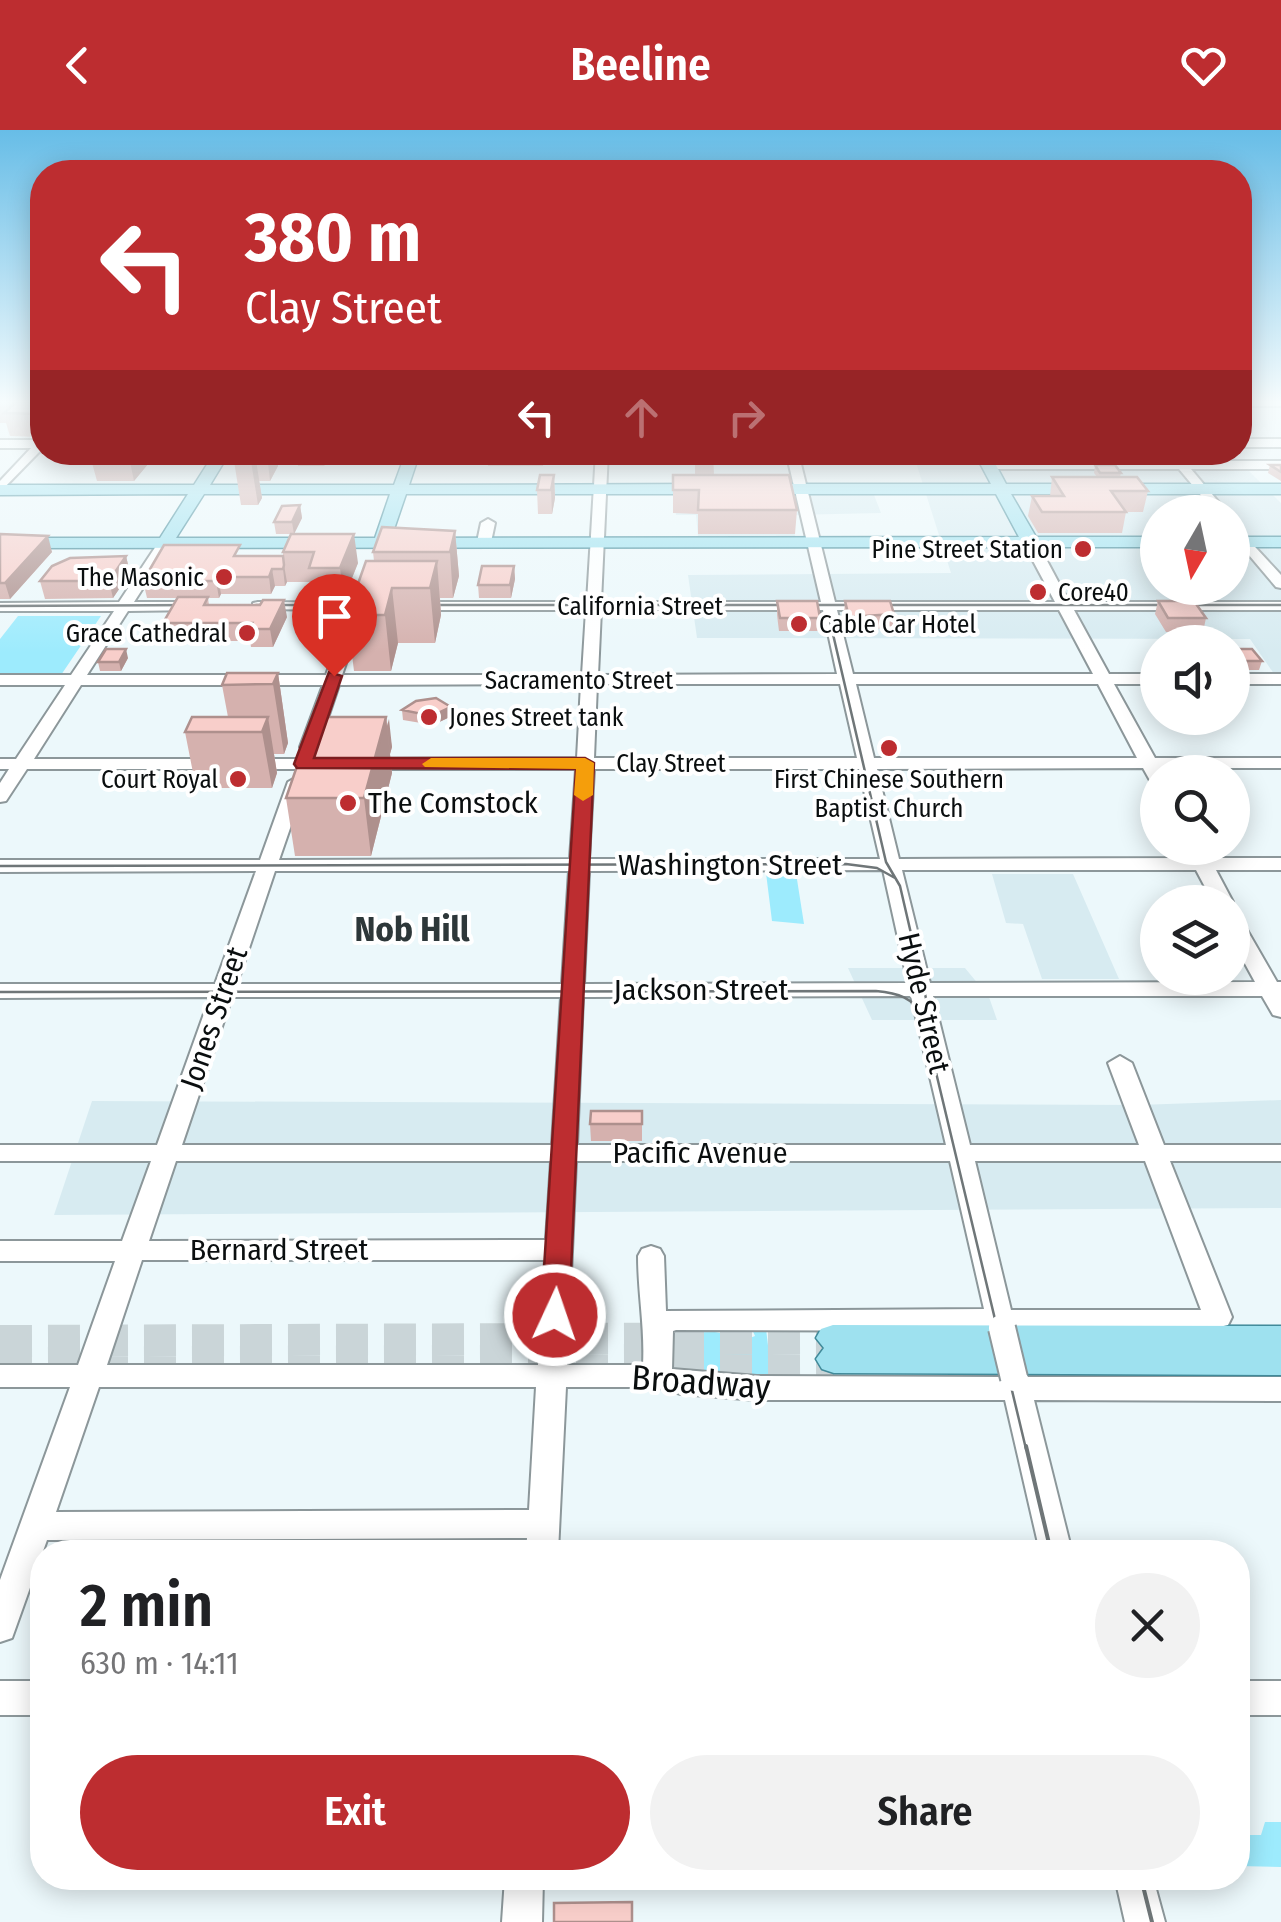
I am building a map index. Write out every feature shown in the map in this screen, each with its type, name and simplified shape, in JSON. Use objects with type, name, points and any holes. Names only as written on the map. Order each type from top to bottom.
[{"type":"main road","points":[[165,542],[202,486]]},
{"type":"main road","points":[[381,542],[401,486]]},
{"type":"main road","points":[[999,486],[1030,542]]},
{"type":"main road","points":[[0,489],[718,489]]},
{"type":"main road","points":[[736,489],[1281,489]]},
{"type":"main road","points":[[0,543],[1140,542]]},
{"type":"main road","points":[[1250,542],[1281,542]]},
{"type":"main road","points":[[1281,1339],[833,1348],[1281,1361]]},
{"type":"street","points":[[36,1526],[519,1526],[543,1537],[600,486]]},
{"type":"street","name":"Hyde Street","points":[[800,486],[1053,1540]]},
{"type":"street","points":[[1199,486],[1207,495]]},
{"type":"street","points":[[484,542],[488,523]]},
{"type":"street","points":[[0,797],[165,542]]},
{"type":"street","points":[[373,564],[381,542]]},
{"type":"street","points":[[1030,542],[1144,755]]},
{"type":"street","points":[[1250,553],[1281,584]]},
{"type":"street","name":"Jones Street","points":[[0,1628],[8,1586],[36,1526],[365,587]]},
{"type":"street","points":[[0,627],[8,606]]},
{"type":"street","name":"California Street","points":[[8,606],[1281,606]]},
{"type":"street","name":"Sacramento Street","points":[[0,680],[1140,679]]},
{"type":"street","points":[[1250,679],[1281,679]]},
{"type":"street","name":"Clay Street","points":[[0,764],[866,763],[1140,771]]},
{"type":"street","name":"Clay Street","points":[[1250,765],[1281,763]]},
{"type":"street","name":"Washington Street","points":[[0,866],[891,864],[1140,858]]},
{"type":"street","name":"Washington Street","points":[[1250,861],[1281,864]]},
{"type":"street","points":[[1250,949],[1275,989],[1281,1010]]},
{"type":"street","name":"Jackson Street","points":[[0,991],[1275,989]]},
{"type":"street","points":[[1120,1063],[1158,1153]]},
{"type":"street","name":"Pacific Avenue","points":[[0,1153],[1281,1152]]},
{"type":"street","name":"Broadway","points":[[659,1325],[674,1320],[1000,1324],[1197,1321],[1218,1316],[1158,1153]]},
{"type":"street","name":"Bernard Street","points":[[0,1251],[559,1250]]},
{"type":"street","points":[[651,1256],[652,1310],[659,1325],[657,1376]]},
{"type":"street","name":"Broadway","points":[[0,1376],[657,1376],[675,1383],[732,1383],[757,1388],[1015,1384],[1281,1390]]},
{"type":"street","points":[[0,1698],[30,1698]]},
{"type":"street","points":[[1250,1698],[1281,1698]]},
{"type":"street","points":[[522,1922],[523,1890]]},
{"type":"street","points":[[1137,1890],[1145,1922]]},
{"type":"shaded area","points":[[923,486],[1264,486],[1281,503],[1281,684],[1250,639],[1250,625],[1140,625],[1140,639],[697,638],[688,575],[951,573]]},
{"type":"shaded area","points":[[675,495],[874,495],[881,513],[791,515],[795,536],[698,536],[696,515],[676,515]]},
{"type":"shaded area","points":[[18,616],[101,616],[61,675],[0,675],[0,639]]},
{"type":"shaded area","points":[[766,873],[796,873],[804,924],[772,921]]},
{"type":"shaded area","points":[[992,874],[1073,874],[1119,979],[1042,979],[1023,924],[1006,923]]},
{"type":"shaded area","points":[[848,968],[965,968],[989,997],[997,1020],[872,1020]]},
{"type":"shaded area","points":[[1281,1100],[1281,1208],[54,1215],[92,1101],[1139,1105]]},
{"type":"shaded area","points":[[752,1329],[766,1329],[772,1378],[670,1376],[667,1333],[715,1332],[750,1338],[755,1336]]},
{"type":"shaded area","points":[[1265,1822],[1281,1822],[1281,1867],[1250,1866],[1250,1835],[1261,1835]]},
{"type":"building","points":[[673,486],[791,486],[797,510],[698,510],[699,490],[673,490]]},
{"type":"building","points":[[1057,486],[1144,486],[1148,491],[1111,491],[1126,512],[1042,512],[1032,496],[1064,496]]},
{"type":"building","points":[[300,505],[292,522],[274,522],[282,506]]},
{"type":"building","points":[[382,527],[455,531],[450,552],[373,552]]},
{"type":"building","points":[[0,534],[48,536],[5,583],[0,583]]},
{"type":"building","points":[[291,534],[354,534],[340,568],[309,568],[314,552],[283,552]]},
{"type":"building","points":[[164,545],[240,545],[234,556],[283,556],[284,565],[283,569],[272,569],[269,577],[143,581]]},
{"type":"building","points":[[126,556],[109,581],[40,581],[52,566],[70,558]]},
{"type":"building","points":[[366,561],[437,561],[430,588],[392,588],[385,615],[347,615]]},
{"type":"building","points":[[482,566],[514,566],[510,585],[478,585]]},
{"type":"building","points":[[178,597],[208,597],[204,605],[260,605],[263,600],[284,600],[270,629],[248,629],[252,623],[163,623]]},
{"type":"building","points":[[777,601],[817,601],[820,618],[780,618]]},
{"type":"building","points":[[845,601],[890,601],[894,614],[849,617]]},
{"type":"building","points":[[1160,605],[1197,605],[1206,618],[1168,618]]},
{"type":"building","points":[[106,649],[126,649],[119,662],[98,662]]},
{"type":"building","points":[[1250,649],[1252,649],[1262,661],[1250,661]]},
{"type":"building","points":[[227,673],[278,673],[273,684],[222,685]]},
{"type":"building","points":[[436,698],[451,707],[432,716],[402,710],[416,701]]},
{"type":"building","points":[[192,717],[268,717],[262,732],[185,732]]},
{"type":"building","points":[[314,717],[386,717],[364,798],[286,798]]},
{"type":"building","points":[[591,1111],[642,1111],[642,1124],[590,1124]]},
{"type":"building","points":[[632,1902],[632,1922],[554,1922],[554,1903]]},
{"type":"tunnel","points":[[0,1341],[833,1338]]},
{"type":"tunnel","points":[[0,1363],[834,1359]]},
{"type":"tram line","points":[[0,606],[201,605]]},
{"type":"tram line","points":[[256,605],[376,605]]},
{"type":"tram line","points":[[411,605],[1281,605]]},
{"type":"tram line","points":[[809,607],[829,617],[886,862],[900,886],[931,1020]]},
{"type":"tram line","points":[[0,866],[846,864],[877,868],[895,878]]},
{"type":"tram line","points":[[0,992],[876,991],[904,997],[923,1018],[1026,1449]]},
{"type":"tram line","points":[[1026,1446],[1048,1540]]},
{"type":"tram line","points":[[1144,1890],[1152,1922]]},
{"type":"slow traffic","points":[[431,764],[585,763],[583,795]]},
{"type":"place","name":"Pine Street Station","points":[[1083,549]]},
{"type":"place","name":"The Masonic","points":[[224,577]]},
{"type":"place","name":"Core40","points":[[1038,592]]},
{"type":"place","name":"Cable Car Hotel","points":[[799,624]]},
{"type":"place","name":"Grace Cathedral","points":[[247,633]]},
{"type":"place","name":"Jones Street tank","points":[[429,717]]},
{"type":"place","name":"First Chinese Southern Baptist Church","points":[[889,748]]},
{"type":"place","name":"Court Royal","points":[[238,779]]},
{"type":"place","name":"The Comstock","points":[[348,803]]},
{"type":"district","name":"Nob Hill","points":[[412,929]]},
{"type":"route","points":[[334,676],[303,764],[585,763],[555,1315]]}]
